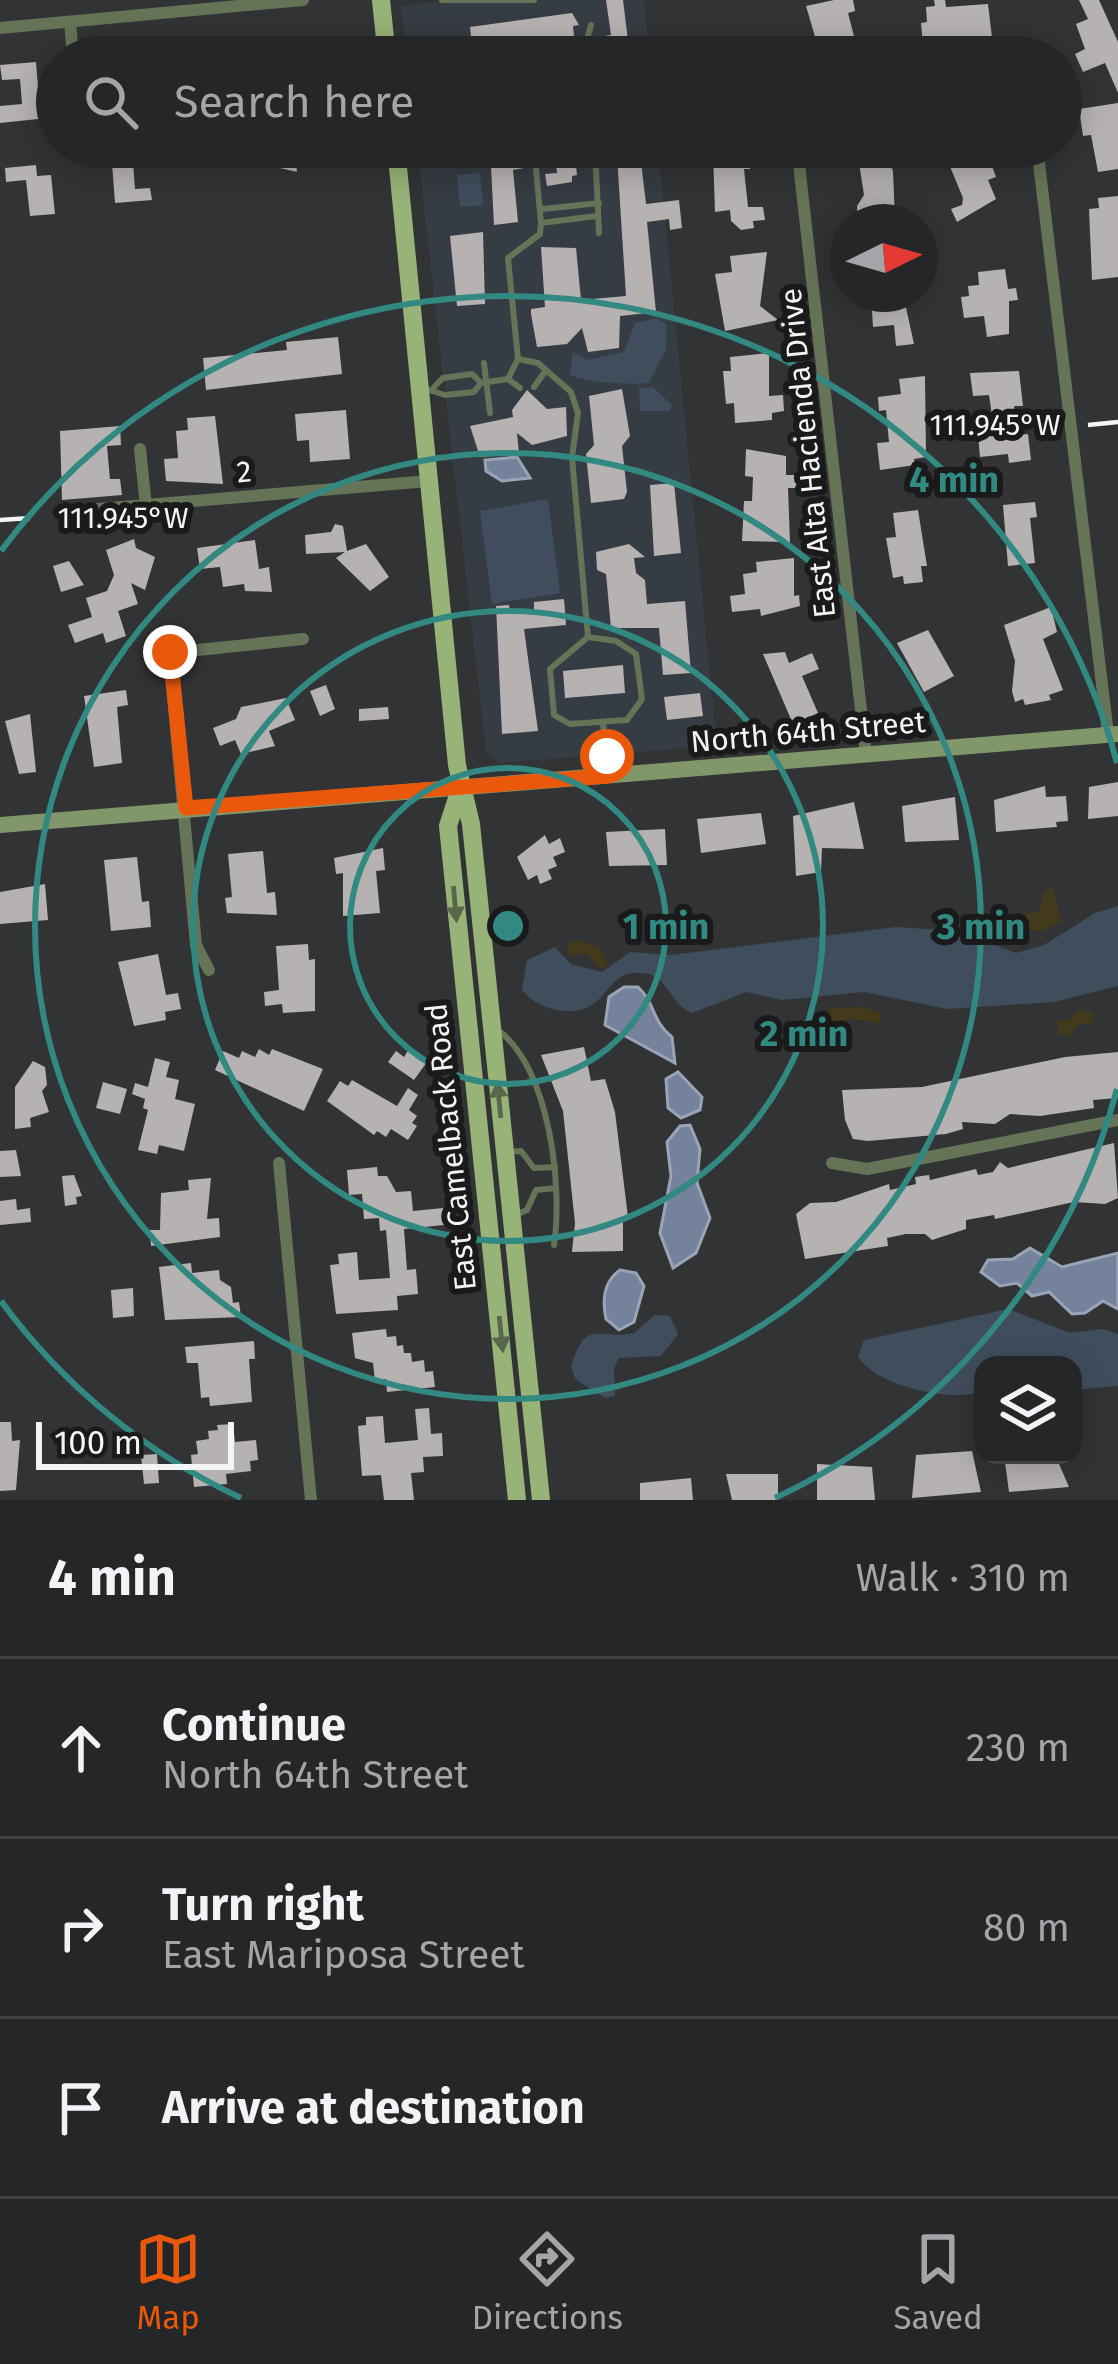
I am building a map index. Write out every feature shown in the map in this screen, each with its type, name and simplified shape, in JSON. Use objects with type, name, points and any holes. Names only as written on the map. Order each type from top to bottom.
[{"type":"main road","points":[[381,0],[385,36]]},
{"type":"main road","name":"East Camelback Road","points":[[399,168],[427,388],[429,481],[460,790],[471,824],[541,1500]]},
{"type":"main road","name":"East Camelback Road","points":[[460,790],[448,826],[517,1500]]},
{"type":"main road","points":[[468,1028],[492,1025]]},
{"type":"main road","points":[[487,1190],[508,1188]]},
{"type":"street","points":[[0,28],[303,0]]},
{"type":"street","points":[[70,22],[71,36]]},
{"type":"street","name":"East Alta Hacienda Drive","points":[[799,168],[866,754]]},
{"type":"street","points":[[1039,168],[1113,734]]},
{"type":"street","points":[[140,449],[146,506]]},
{"type":"street","name":"2","points":[[63,512],[429,481]]},
{"type":"street","points":[[209,970],[196,945],[170,652],[303,639]]},
{"type":"street","name":"North 64th Street","points":[[0,825],[1113,734]]},
{"type":"street","points":[[832,1163],[867,1168],[1118,1120]]},
{"type":"street","points":[[279,1163],[311,1500]]},
{"type":"lane","points":[[442,0],[534,0]]},
{"type":"lane","points":[[588,36],[591,26]]},
{"type":"lane","points":[[508,379],[518,359],[508,258],[540,234],[537,168]]},
{"type":"lane","points":[[596,168],[599,233]]},
{"type":"lane","points":[[542,210],[599,203]]},
{"type":"lane","points":[[542,223],[598,216]]},
{"type":"lane","points":[[518,359],[538,363],[571,392],[578,413],[572,457],[588,637]]},
{"type":"lane","points":[[484,363],[490,413]]},
{"type":"lane","points":[[534,387],[544,373]]},
{"type":"lane","points":[[427,388],[443,378],[472,374],[484,382]]},
{"type":"lane","points":[[427,388],[445,395],[474,392],[484,382],[508,379],[520,388]]},
{"type":"lane","points":[[588,637],[616,641],[636,654],[642,699],[627,720],[570,724],[554,715],[550,669],[588,637]]},
{"type":"lane","points":[[603,723],[608,776]]},
{"type":"lane","points":[[492,1025],[521,1047],[555,1167],[554,1245]]},
{"type":"lane","points":[[505,1152],[520,1151],[534,1168],[536,1190],[527,1210],[511,1216]]},
{"type":"lane","points":[[534,1168],[555,1167]]},
{"type":"lane","points":[[536,1190],[556,1188]]},
{"type":"shaded area","points":[[451,0],[644,0],[647,36],[405,36],[401,6]]},
{"type":"shaded area","points":[[419,168],[660,168],[717,746],[499,763],[486,751]]},
{"type":"shaded area","points":[[480,173],[483,205],[460,207],[457,175]]},
{"type":"shaded area","points":[[657,318],[667,325],[666,349],[649,383],[609,383],[570,375],[573,352],[588,360],[624,352],[635,323]]},
{"type":"shaded area","points":[[653,387],[672,405],[669,411],[640,411],[639,388]]},
{"type":"shaded area","points":[[517,457],[530,478],[502,481],[486,471],[485,460]]},
{"type":"shaded area","points":[[548,499],[560,593],[492,604],[480,511]]},
{"type":"shaded area","points":[[1118,906],[1118,986],[1054,1002],[947,1009],[864,992],[782,1000],[746,992],[692,1013],[658,979],[633,973],[618,979],[590,1006],[563,1011],[543,1006],[522,989],[527,960],[555,947],[571,964],[602,972],[630,952],[671,955],[896,927],[958,931],[1016,953],[1044,945],[1095,913]]},
{"type":"shaded area","points":[[624,987],[638,987],[672,1037],[675,1063],[605,1025],[609,997]]},
{"type":"shaded area","points":[[678,1072],[702,1097],[700,1110],[681,1118],[668,1108],[666,1079]]},
{"type":"shaded area","points":[[690,1125],[700,1149],[697,1183],[710,1218],[696,1253],[673,1268],[660,1233],[671,1176],[667,1142],[680,1126]]},
{"type":"shaded area","points":[[1030,1248],[1062,1267],[1118,1253],[1118,1309],[1103,1301],[1085,1313],[1072,1314],[1049,1292],[1032,1296],[1017,1283],[1000,1286],[981,1272],[988,1260],[1013,1259]]},
{"type":"shaded area","points":[[620,1270],[636,1273],[644,1286],[634,1322],[619,1330],[606,1319],[604,1298],[610,1280]]},
{"type":"shaded area","points":[[1008,1309],[1070,1333],[1103,1329],[1118,1334],[1118,1386],[1082,1389],[1082,1356],[974,1356],[974,1393],[916,1390],[867,1366],[858,1356],[864,1340]]},
{"type":"shaded area","points":[[655,1315],[670,1316],[678,1334],[661,1356],[619,1358],[614,1368],[615,1396],[605,1398],[575,1379],[571,1366],[588,1336],[634,1333]]},
{"type":"sand","points":[[1053,888],[1061,921],[1041,931],[1009,927],[1008,941],[998,942],[993,920],[1039,911],[1045,891]]},
{"type":"sand","points":[[576,940],[598,947],[609,964],[601,969],[587,954],[570,955],[567,944]]},
{"type":"sand","points":[[863,1007],[880,1013],[881,1024],[850,1018],[832,1027],[824,1019],[829,1008]]},
{"type":"sand","points":[[1078,1010],[1093,1012],[1094,1022],[1078,1025],[1069,1036],[1059,1034],[1056,1020],[1069,1020]]},
{"type":"building","points":[[606,0],[623,0],[627,36],[604,36],[611,35]]},
{"type":"building","points":[[853,0],[855,11],[848,13],[854,36],[815,36],[806,6]]},
{"type":"building","points":[[934,0],[945,0],[946,7],[988,4],[992,36],[922,36],[926,7],[935,6]]},
{"type":"building","points":[[1079,0],[1099,0],[1118,42],[1118,93],[1105,63],[1082,70],[1085,49],[1076,24],[1088,19]]},
{"type":"building","points":[[572,13],[579,25],[573,26],[574,36],[471,36],[470,27]]},
{"type":"building","points":[[36,62],[36,119],[0,123],[0,106],[22,104],[20,79],[2,80],[0,65]]},
{"type":"building","points":[[1118,103],[1118,169],[1098,172],[1091,135],[1083,136],[1082,109]]},
{"type":"building","points":[[36,165],[37,176],[51,175],[55,214],[30,216],[26,180],[6,182],[5,168]]},
{"type":"building","points":[[112,168],[133,168],[135,189],[150,188],[152,200],[115,203]]},
{"type":"building","points":[[491,168],[524,168],[513,170],[518,222],[494,225]]},
{"type":"building","points":[[556,168],[576,168],[577,175],[572,182],[547,186],[545,174],[557,173]]},
{"type":"building","points":[[618,168],[642,168],[646,204],[679,200],[682,228],[670,230],[669,219],[647,222],[656,312],[620,316],[619,348],[588,352],[582,328],[567,344],[537,347],[531,309],[545,307],[541,247],[576,248],[581,300],[626,296]]},
{"type":"building","points":[[713,168],[750,168],[744,169],[748,207],[763,207],[765,220],[753,221],[754,228],[741,230],[731,221],[730,210],[715,212]]},
{"type":"building","points":[[860,168],[892,168],[894,204],[858,204],[864,195]]},
{"type":"building","points":[[951,168],[993,168],[996,177],[988,180],[996,199],[957,222],[951,209],[962,205]]},
{"type":"building","points":[[1118,196],[1118,277],[1092,280],[1089,209],[1099,208],[1098,198]]},
{"type":"building","points":[[483,232],[485,304],[457,306],[450,236]]},
{"type":"building","points":[[767,252],[760,306],[778,320],[725,331],[715,274],[732,272],[730,256]]},
{"type":"building","points":[[1005,269],[1008,289],[1016,288],[1018,300],[1009,301],[1009,334],[987,337],[984,316],[964,318],[961,297],[969,296],[968,286],[979,285],[978,272]]},
{"type":"building","points":[[872,312],[907,312],[914,344],[896,346],[894,325],[873,327]]},
{"type":"building","points":[[338,337],[342,374],[206,390],[203,358],[287,350],[286,342]]},
{"type":"building","points":[[769,353],[769,396],[783,395],[784,411],[772,413],[772,420],[735,423],[734,403],[726,404],[723,371],[731,371],[730,357]]},
{"type":"building","points":[[1019,371],[1023,406],[1014,406],[1018,435],[1028,434],[1031,460],[1009,463],[1008,454],[980,457],[977,424],[993,422],[989,395],[973,396],[970,373]]},
{"type":"building","points":[[925,376],[926,457],[914,459],[915,465],[880,470],[877,443],[889,442],[886,410],[879,411],[878,397],[901,394],[899,379]]},
{"type":"building","points":[[622,389],[630,436],[622,446],[627,492],[624,499],[591,503],[586,454],[594,445],[589,396]]},
{"type":"building","points":[[527,390],[547,409],[566,407],[567,436],[532,445],[517,433],[519,454],[480,457],[470,426],[513,417],[512,410]]},
{"type":"building","points":[[346,410],[350,459],[310,462],[309,440],[297,441],[295,414]]},
{"type":"building","points":[[215,416],[223,484],[166,481],[164,459],[178,458],[176,431],[188,430],[187,418]]},
{"type":"building","points":[[120,426],[121,445],[107,446],[110,479],[120,479],[122,495],[62,500],[60,431]]},
{"type":"building","points":[[746,449],[786,456],[786,475],[797,475],[797,488],[788,488],[790,542],[742,541],[744,501],[752,501],[753,477],[745,476]]},
{"type":"building","points":[[674,483],[681,553],[654,556],[650,485]]},
{"type":"building","points":[[1035,502],[1037,517],[1030,518],[1035,563],[1008,566],[1003,505]]},
{"type":"building","points":[[918,510],[927,566],[921,566],[923,582],[904,584],[903,576],[893,578],[886,538],[896,537],[893,513]]},
{"type":"building","points":[[335,524],[343,526],[347,551],[366,544],[389,577],[370,591],[336,558],[345,552],[306,554],[305,535],[331,532]]},
{"type":"building","points":[[134,539],[136,548],[155,557],[145,590],[131,583],[138,604],[118,611],[126,636],[106,643],[103,633],[75,643],[68,625],[92,617],[86,598],[107,591],[114,575],[106,550]]},
{"type":"building","points":[[255,540],[259,569],[269,567],[272,592],[245,591],[244,584],[223,587],[220,567],[200,569],[197,548]]},
{"type":"building","points":[[629,544],[645,557],[634,558],[636,573],[645,580],[647,604],[685,601],[691,673],[663,675],[659,628],[611,628],[606,574],[597,570],[596,552]]},
{"type":"building","points":[[794,558],[794,596],[799,595],[800,606],[761,616],[760,609],[732,612],[730,596],[745,594],[743,574],[757,572],[756,562]]},
{"type":"building","points":[[69,561],[84,585],[61,592],[53,566]]},
{"type":"building","points":[[564,599],[566,625],[524,629],[538,731],[502,734],[496,606],[509,605],[510,614],[534,612],[534,602]]},
{"type":"building","points":[[1051,607],[1057,632],[1043,639],[1063,690],[1049,695],[1051,700],[1015,702],[1015,661],[1004,625]]},
{"type":"building","points":[[928,630],[954,676],[924,692],[897,643]]},
{"type":"building","points":[[785,652],[789,663],[812,653],[819,669],[802,676],[818,713],[793,724],[763,654]]},
{"type":"building","points":[[623,665],[625,693],[565,698],[563,671]]},
{"type":"building","points":[[326,685],[335,709],[320,716],[310,691]]},
{"type":"building","points":[[126,690],[128,705],[117,707],[122,763],[94,767],[84,696]]},
{"type":"building","points":[[700,693],[703,716],[667,720],[664,697]]},
{"type":"building","points":[[286,698],[295,720],[269,731],[275,746],[241,754],[235,740],[220,746],[213,728],[236,719],[241,707]]},
{"type":"building","points":[[388,707],[389,719],[359,721],[359,709]]},
{"type":"building","points":[[30,714],[36,772],[19,774],[5,721]]},
{"type":"building","points":[[1118,782],[1118,816],[1088,819],[1089,787]]},
{"type":"building","points":[[1045,786],[1046,797],[1066,796],[1068,821],[1056,822],[1057,827],[996,832],[994,800]]},
{"type":"building","points":[[955,797],[959,840],[905,842],[902,806]]},
{"type":"building","points":[[854,802],[864,849],[822,848],[821,872],[796,876],[793,816]]},
{"type":"building","points":[[761,813],[766,844],[701,853],[697,819]]},
{"type":"building","points":[[665,829],[667,865],[609,866],[606,832]]},
{"type":"building","points":[[545,835],[549,844],[560,838],[565,852],[553,857],[557,866],[548,870],[552,879],[540,884],[537,875],[528,880],[517,857]]},
{"type":"building","points":[[383,848],[385,870],[376,871],[380,913],[343,916],[343,873],[336,874],[334,858]]},
{"type":"building","points":[[263,851],[267,893],[275,892],[277,915],[227,913],[225,898],[232,897],[228,854]]},
{"type":"building","points":[[137,857],[142,902],[149,901],[151,927],[111,931],[104,860]]},
{"type":"building","points":[[45,884],[48,920],[0,924],[0,892]]},
{"type":"building","points":[[308,944],[309,960],[315,959],[315,1011],[283,1013],[282,1004],[265,1006],[264,992],[279,990],[276,946]]},
{"type":"building","points":[[158,954],[166,995],[178,993],[181,1009],[165,1012],[166,1020],[134,1026],[118,962]]},
{"type":"building","points":[[584,1047],[591,1081],[605,1079],[615,1112],[628,1217],[623,1218],[623,1251],[572,1252],[575,1223],[563,1111],[541,1055]]},
{"type":"building","points":[[259,1049],[269,1055],[272,1049],[323,1069],[304,1111],[215,1070],[223,1051],[239,1058],[242,1051],[255,1057]]},
{"type":"building","points":[[409,1049],[427,1062],[414,1080],[388,1062],[396,1051],[404,1057]]},
{"type":"building","points":[[1118,1052],[1118,1098],[1093,1100],[1094,1108],[1040,1116],[1010,1114],[995,1124],[962,1122],[963,1129],[946,1134],[868,1141],[853,1139],[845,1120],[842,1090],[922,1087],[1065,1057]]},
{"type":"building","points":[[155,1058],[170,1062],[166,1077],[179,1080],[175,1099],[195,1104],[184,1151],[159,1145],[157,1154],[138,1150],[148,1110],[143,1108],[145,1099],[132,1094],[135,1083],[148,1087]]},
{"type":"building","points":[[33,1061],[45,1067],[47,1085],[42,1091],[49,1112],[30,1118],[31,1127],[15,1129],[15,1087]]},
{"type":"building","points":[[352,1080],[397,1106],[408,1088],[418,1095],[409,1110],[417,1116],[412,1123],[417,1126],[408,1140],[391,1129],[386,1137],[377,1131],[374,1135],[327,1101],[340,1081],[348,1086]]},
{"type":"building","points":[[103,1082],[127,1089],[120,1114],[96,1108]]},
{"type":"building","points":[[1114,1143],[1118,1198],[1105,1204],[1074,1202],[995,1219],[994,1215],[966,1220],[966,1229],[932,1240],[925,1234],[906,1234],[887,1238],[888,1246],[805,1259],[796,1214],[810,1203],[836,1202],[889,1184],[890,1190],[916,1184],[915,1177],[929,1175],[930,1180],[976,1169],[978,1175],[993,1172],[1000,1162],[1008,1168]]},
{"type":"building","points":[[16,1150],[21,1176],[0,1177],[0,1151]]},
{"type":"building","points":[[377,1167],[378,1176],[387,1176],[396,1192],[411,1191],[413,1211],[443,1208],[444,1225],[404,1229],[407,1270],[416,1269],[418,1294],[397,1296],[398,1310],[336,1314],[330,1265],[339,1264],[338,1254],[357,1252],[359,1280],[390,1278],[386,1230],[380,1231],[379,1218],[364,1219],[362,1194],[349,1195],[347,1170]]},
{"type":"building","points":[[74,1175],[82,1196],[76,1197],[77,1204],[65,1206],[62,1176]]},
{"type":"building","points":[[211,1178],[207,1219],[219,1218],[220,1237],[151,1246],[150,1230],[160,1230],[161,1193],[189,1190],[188,1180]]},
{"type":"building","points":[[16,1199],[17,1210],[30,1208],[31,1222],[0,1225],[0,1201]]},
{"type":"building","points":[[191,1263],[192,1273],[219,1270],[220,1280],[231,1287],[233,1303],[239,1302],[241,1317],[165,1320],[159,1267]]},
{"type":"building","points":[[133,1288],[134,1316],[113,1318],[111,1290]]},
{"type":"building","points":[[386,1329],[387,1337],[396,1336],[397,1346],[411,1353],[412,1362],[424,1360],[425,1372],[433,1371],[435,1387],[387,1392],[386,1379],[375,1381],[373,1363],[355,1358],[352,1333]]},
{"type":"building","points":[[254,1341],[255,1359],[249,1359],[252,1402],[210,1406],[209,1397],[201,1398],[198,1363],[187,1363],[185,1347]]},
{"type":"building","points":[[429,1408],[431,1434],[442,1433],[443,1456],[423,1457],[424,1472],[411,1473],[414,1500],[384,1500],[381,1475],[362,1476],[358,1426],[366,1425],[366,1417],[383,1416],[385,1443],[418,1440],[415,1409]]},
{"type":"building","points":[[0,1422],[11,1422],[12,1441],[20,1440],[16,1490],[0,1491]]},
{"type":"building","points":[[233,1424],[235,1442],[256,1440],[258,1460],[250,1461],[251,1471],[226,1474],[227,1484],[194,1487],[191,1455],[198,1454],[196,1441],[209,1439],[208,1431],[218,1430],[217,1425]]},
{"type":"building","points":[[972,1451],[981,1492],[912,1498],[916,1455]]},
{"type":"building","points":[[157,1454],[159,1483],[144,1484],[141,1455]]},
{"type":"building","points":[[817,1464],[872,1467],[875,1500],[817,1500]]},
{"type":"building","points":[[1005,1464],[1059,1464],[1069,1487],[1009,1492]]},
{"type":"building","points":[[726,1474],[778,1474],[778,1500],[732,1500]]},
{"type":"building","points":[[691,1478],[693,1500],[640,1500],[640,1483]]},
{"type":"route","points":[[170,652],[186,808],[608,776],[607,756]]}]
